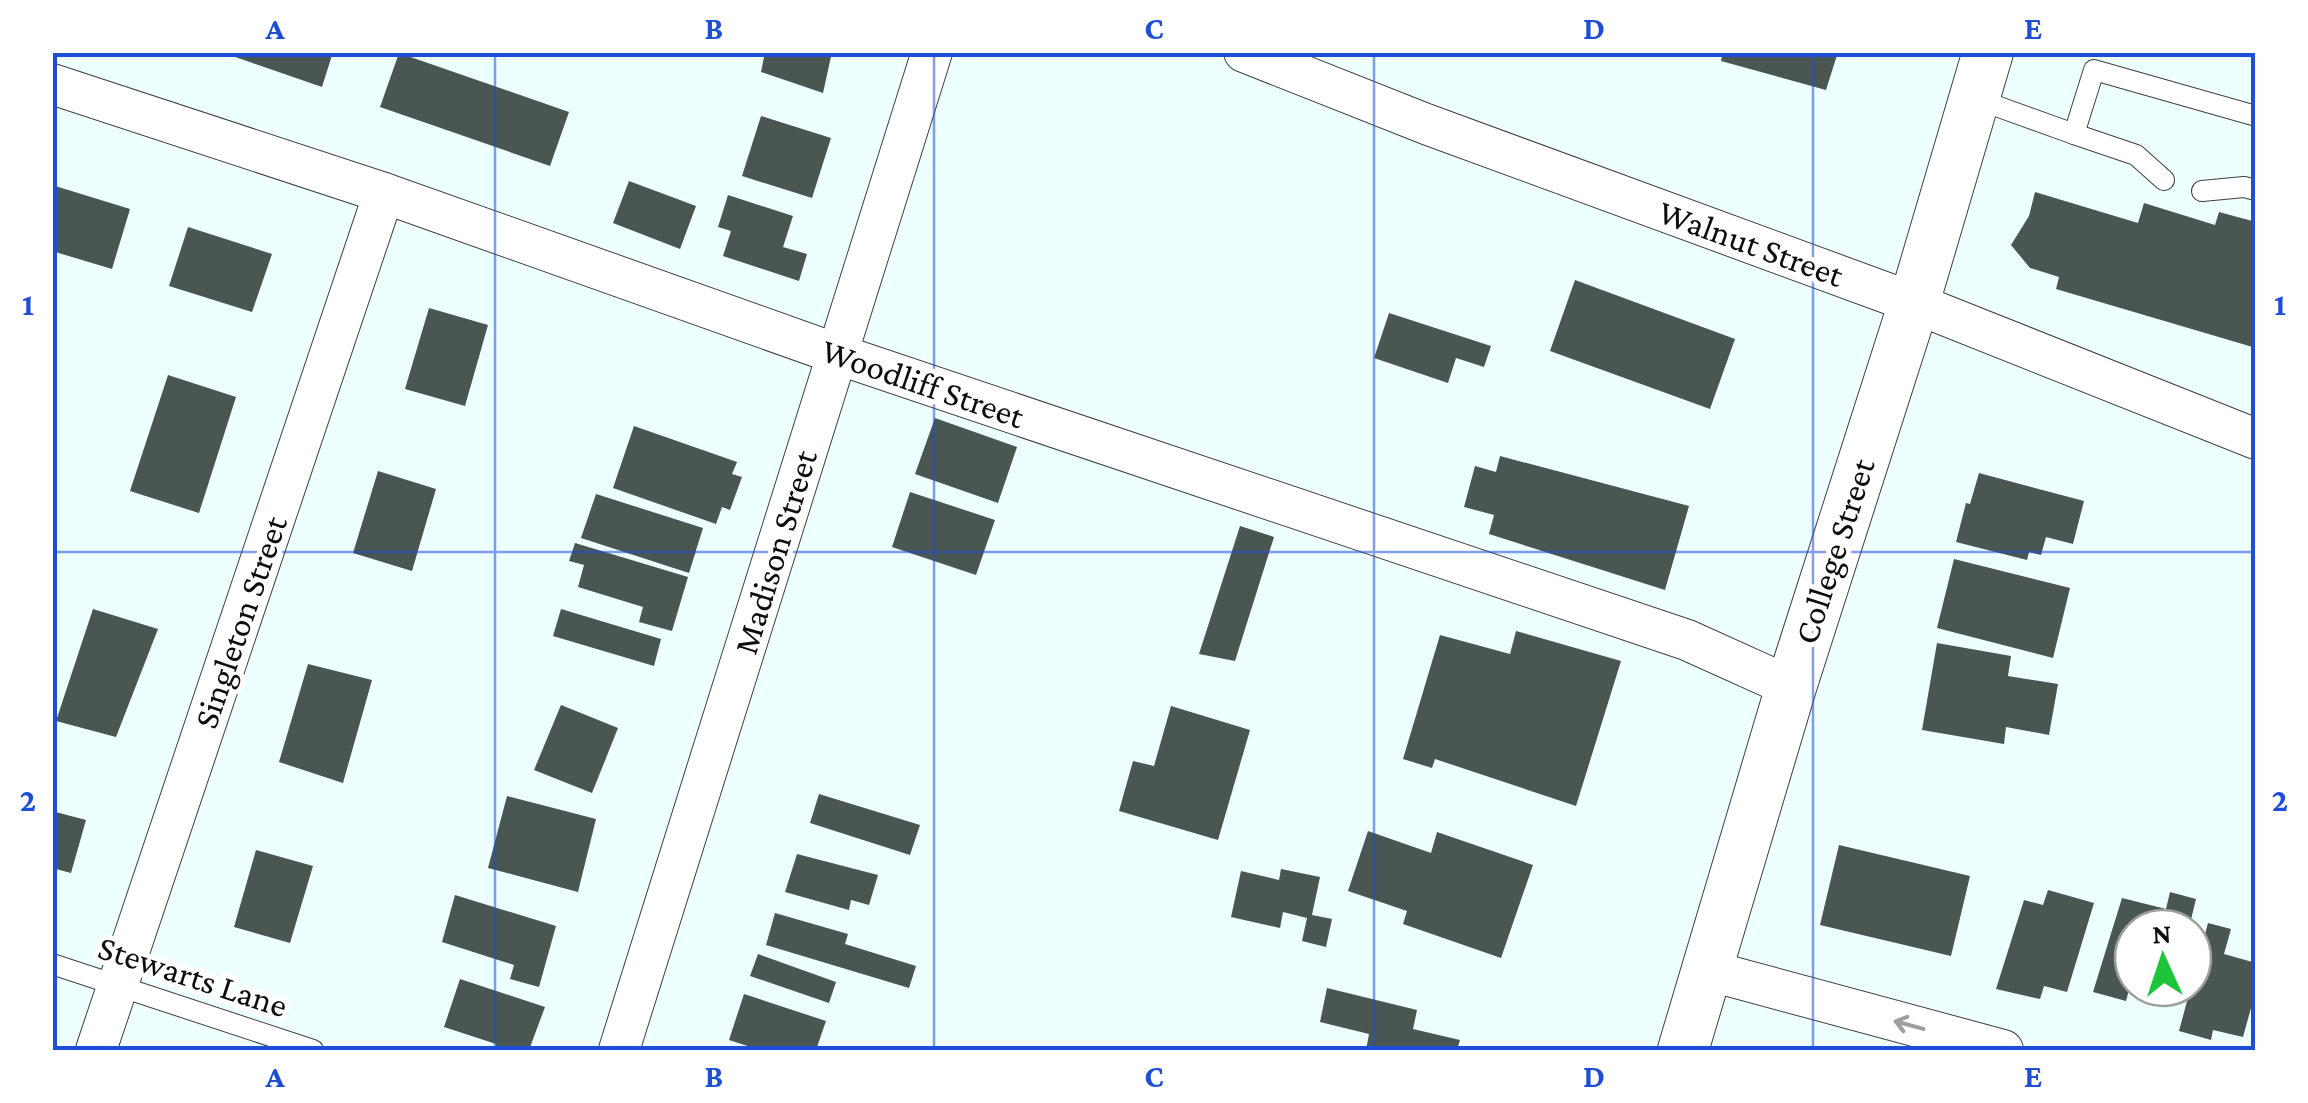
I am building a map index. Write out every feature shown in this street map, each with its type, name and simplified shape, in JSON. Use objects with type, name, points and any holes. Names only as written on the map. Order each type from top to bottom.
[{"type":"street","name":"Madison Street","points":[[619,1050],[932,52]]},
{"type":"street","name":"Walnut Street","points":[[1244,52],[1426,124],[1914,303],[2256,440]]},
{"type":"street","name":"College Street","points":[[1682,1050],[1981,76]]},
{"type":"street","name":"Woodliff Street","points":[[52,84],[384,193],[837,354],[1686,640],[1791,687]]},
{"type":"street","name":"Singleton Street","points":[[96,1050],[384,193]]},
{"type":"street","points":[[1707,970],[2003,1050]]},
{"type":"lane","points":[[2074,134],[2094,70],[2256,116]]},
{"type":"lane","points":[[1981,76],[2074,134],[2136,155],[2164,180]]},
{"type":"lane","points":[[2202,191],[2244,187],[2256,190]]},
{"type":"lane","name":"Stewarts Lane","points":[[52,964],[313,1050]]},
{"type":"building","points":[[221,52],[333,52],[322,87]]},
{"type":"building","points":[[765,52],[832,52],[823,93],[761,72]]},
{"type":"building","points":[[1723,52],[1838,52],[1826,90],[1721,61]]},
{"type":"building","points":[[399,53],[569,112],[550,166],[380,107]]},
{"type":"building","points":[[761,116],[831,138],[812,198],[742,176]]},
{"type":"building","points":[[629,181],[696,206],[680,249],[613,223]]},
{"type":"building","points":[[52,185],[130,209],[112,269],[52,251]]},
{"type":"building","points":[[2035,192],[2138,223],[2144,203],[2215,225],[2219,212],[2256,222],[2256,348],[2056,289],[2059,277],[2030,268],[2011,245],[2029,216]]},
{"type":"building","points":[[728,195],[793,216],[783,247],[807,254],[799,281],[723,256],[731,231],[718,227]]},
{"type":"building","points":[[188,227],[272,254],[252,312],[169,286]]},
{"type":"building","points":[[1575,280],[1735,339],[1710,409],[1550,351]]},
{"type":"building","points":[[429,308],[488,325],[465,406],[405,389]]},
{"type":"building","points":[[1389,313],[1491,346],[1484,367],[1456,358],[1448,383],[1374,358]]},
{"type":"building","points":[[168,375],[236,397],[199,513],[130,491]]},
{"type":"building","points":[[935,418],[1017,447],[998,503],[915,474]]},
{"type":"building","points":[[634,426],[737,462],[732,474],[742,477],[730,510],[722,507],[716,524],[613,488]]},
{"type":"building","points":[[1500,456],[1689,506],[1665,590],[1489,534],[1494,515],[1464,507],[1475,466],[1496,472]]},
{"type":"building","points":[[378,471],[436,489],[412,571],[353,553]]},
{"type":"building","points":[[1979,473],[2084,501],[2073,544],[2046,537],[2041,555],[2029,552],[2027,560],[1956,542]]},
{"type":"building","points":[[910,492],[995,520],[976,575],[892,547]]},
{"type":"building","points":[[596,494],[703,528],[689,573],[581,538]]},
{"type":"building","points":[[1240,526],[1274,537],[1235,661],[1199,654]]},
{"type":"building","points":[[575,543],[688,577],[672,631],[639,622],[643,607],[578,587],[584,565],[569,561]]},
{"type":"building","points":[[1954,559],[2070,588],[2053,658],[1937,628]]},
{"type":"building","points":[[93,609],[158,629],[116,737],[56,721]]},
{"type":"building","points":[[561,609],[661,639],[654,666],[553,636]]},
{"type":"building","points":[[1516,631],[1621,661],[1576,806],[1435,759],[1432,768],[1403,759],[1440,635],[1510,654]]},
{"type":"building","points":[[1937,643],[2011,656],[2008,676],[2058,684],[2049,735],[2006,727],[2004,744],[1922,730]]},
{"type":"building","points":[[308,664],[372,680],[343,783],[279,762]]},
{"type":"building","points":[[561,705],[618,728],[592,793],[534,770]]},
{"type":"building","points":[[1171,706],[1250,730],[1218,840],[1119,811],[1133,761],[1154,766]]},
{"type":"building","points":[[819,794],[920,825],[910,855],[810,823]]},
{"type":"building","points":[[507,796],[596,819],[578,892],[488,868]]},
{"type":"building","points":[[52,811],[86,820],[71,873],[52,868]]},
{"type":"building","points":[[1368,831],[1431,853],[1437,832],[1533,865],[1501,958],[1403,924],[1407,911],[1348,891]]},
{"type":"building","points":[[1839,845],[1970,876],[1951,956],[1820,925]]},
{"type":"building","points":[[256,850],[313,866],[290,943],[234,927]]},
{"type":"building","points":[[797,854],[878,875],[869,905],[851,900],[849,910],[785,892]]},
{"type":"building","points":[[1281,869],[1320,877],[1312,915],[1332,919],[1326,947],[1302,941],[1307,918],[1283,912],[1280,928],[1231,917],[1241,871],[1279,880]]},
{"type":"building","points":[[2048,890],[2094,903],[2067,992],[2044,986],[2040,999],[1996,989],[2024,900],[2043,905]]},
{"type":"building","points":[[2170,892],[2196,899],[2194,908],[2166,908]]},
{"type":"building","points":[[455,895],[556,926],[539,987],[510,979],[514,965],[442,942]]},
{"type":"building","points":[[2122,898],[2162,908],[2119,908]]},
{"type":"building","points":[[775,913],[848,934],[845,944],[916,966],[909,988],[766,945]]},
{"type":"building","points":[[2213,924],[2231,929],[2224,954],[2256,963],[2256,1010],[2251,1008],[2243,1037],[2213,1030],[2211,1040],[2179,1031],[2185,1008],[2213,1008]]},
{"type":"building","points":[[2113,927],[2113,997],[2093,992]]},
{"type":"building","points":[[758,954],[836,982],[829,1003],[750,976]]},
{"type":"building","points":[[460,979],[545,1007],[529,1050],[494,1050],[496,1044],[444,1027]]},
{"type":"building","points":[[1327,988],[1417,1010],[1413,1029],[1460,1040],[1457,1050],[1366,1050],[1369,1034],[1320,1022]]},
{"type":"building","points":[[744,994],[826,1021],[816,1050],[760,1050],[729,1040]]}]
